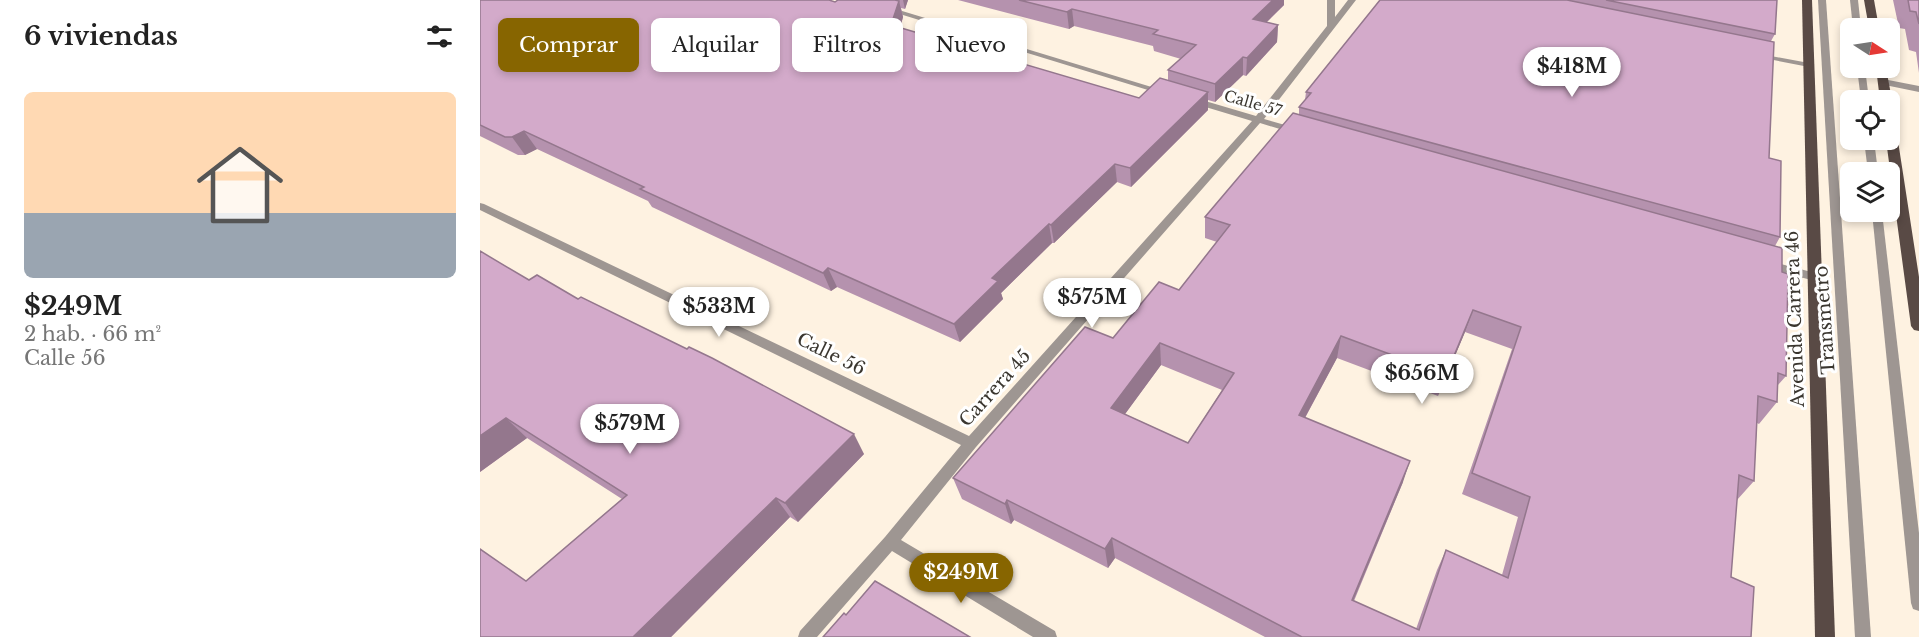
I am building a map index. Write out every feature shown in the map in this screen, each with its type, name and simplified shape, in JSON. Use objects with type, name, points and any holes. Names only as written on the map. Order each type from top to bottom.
[{"type":"main road","name":"Avenida Carrera 46","points":[[1807,0],[1825,637]]},
{"type":"main road","points":[[1869,0],[1872,18]]},
{"type":"main road","points":[[1882,78],[1884,90]]},
{"type":"main road","points":[[1893,150],[1919,326]]},
{"type":"street","name":"Calle 57","points":[[858,0],[1303,133]]},
{"type":"street","points":[[1331,0],[1331,26]]},
{"type":"street","name":"Carrera 45","points":[[806,637],[890,542],[971,443],[1258,120],[1352,0]]},
{"type":"street","name":"Transmetro","points":[[1822,0],[1863,637]]},
{"type":"street","points":[[1854,0],[1856,18]]},
{"type":"street","points":[[1745,52],[1809,65]]},
{"type":"street","points":[[1883,82],[1919,89]]},
{"type":"street","name":"Calle 56","points":[[480,206],[971,443]]},
{"type":"street","points":[[1878,222],[1919,603]]},
{"type":"street","points":[[1756,261],[1815,277]]},
{"type":"street","points":[[890,542],[1048,637]]},
{"type":"building","points":[[480,0],[829,0],[835,2],[838,0],[895,0],[899,1],[893,18],[792,18],[792,72],[903,72],[903,29],[915,32],[915,72],[1027,72],[1027,65],[1139,98],[1160,78],[1208,92],[1130,168],[1115,164],[1051,225],[1049,224],[992,278],[998,281],[954,324],[828,268],[823,273],[640,189],[644,187],[524,131],[512,137],[505,137],[480,125]]},
{"type":"building","points":[[1019,0],[1273,0],[1253,19],[1278,25],[1247,58],[1243,57],[1215,84],[1168,70],[1196,45],[1153,34],[1158,30],[1072,9],[1067,12]]},
{"type":"building","points":[[1380,0],[1567,0],[1774,42],[1769,158],[1781,161],[1780,237],[1299,107],[1311,93],[1306,92]]},
{"type":"building","points":[[1606,0],[1777,0],[1775,34]]},
{"type":"building","points":[[1908,0],[1919,0],[1919,24],[1916,12],[1910,11]]},
{"type":"building","points":[[1293,113],[1782,248],[1782,272],[1788,274],[1786,376],[1778,373],[1777,402],[1758,396],[1754,481],[1739,475],[1731,577],[1754,587],[1751,637],[1302,637],[1112,538],[1105,549],[1007,500],[1005,504],[953,478],[1085,327],[1113,338],[1159,282],[1179,290],[1230,225],[1205,217]],"holes":[[[1473,310],[1521,327],[1472,473],[1530,497],[1508,578],[1446,550],[1419,630],[1352,600],[1410,461],[1299,415],[1341,336],[1446,375]],[[1160,343],[1234,373],[1188,443],[1111,408]]]},
{"type":"building","points":[[480,251],[529,280],[537,275],[578,299],[581,297],[687,349],[689,347],[712,358],[854,434],[785,503],[776,498],[633,637],[480,637],[480,549],[526,581],[627,495],[506,418],[480,436]]},
{"type":"building","points":[[875,581],[970,637],[823,637],[844,613],[846,615]]}]
